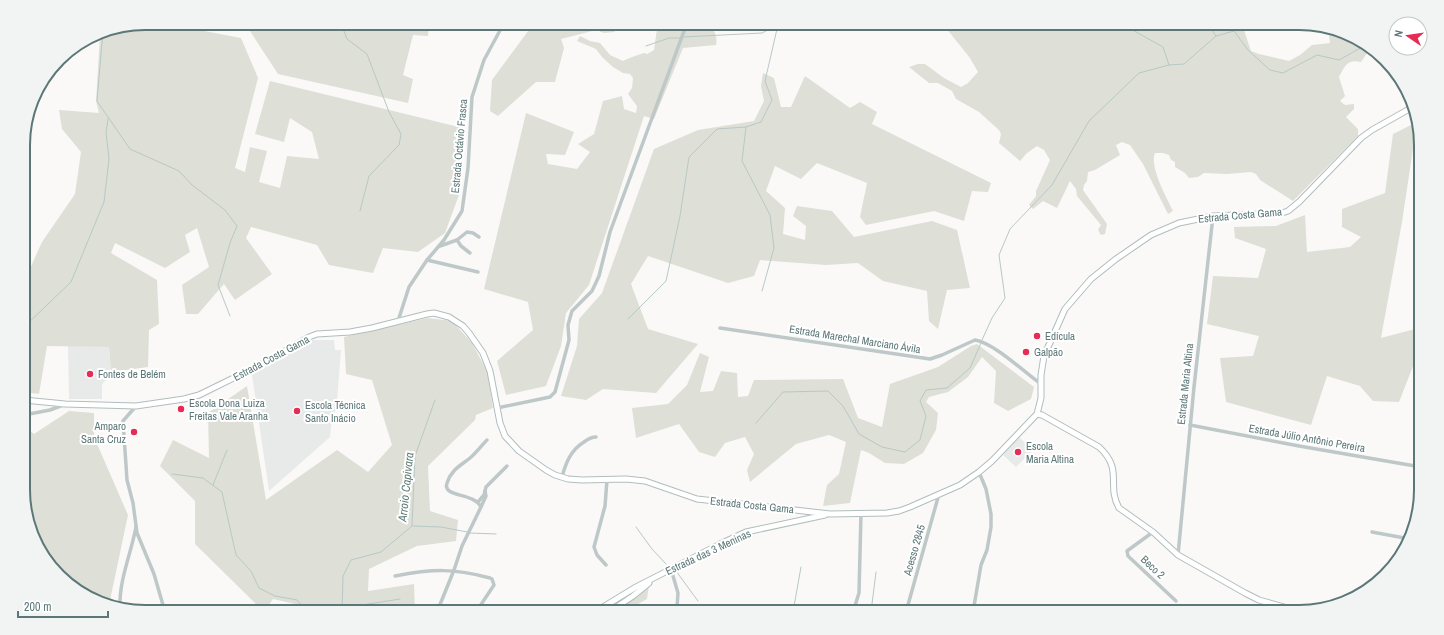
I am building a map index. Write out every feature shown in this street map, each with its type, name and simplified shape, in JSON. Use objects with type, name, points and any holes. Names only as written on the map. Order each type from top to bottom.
[{"type":"main road","name":"Estrada Costa Gama","points":[[30,401],[65,404],[136,406],[184,400],[199,395],[264,363],[309,337],[317,334],[350,332],[434,313],[449,317],[463,326],[475,340],[483,353],[490,371],[497,408],[505,436],[511,444],[546,470],[562,477],[582,480],[626,479],[645,481],[697,500],[830,514],[887,513],[899,511],[960,485],[979,472],[992,461],[1037,414],[1041,398],[1040,384],[1044,356],[1065,309],[1091,279],[1116,259],[1151,236],[1179,223],[1212,216],[1282,213],[1288,211],[1299,202],[1361,138],[1408,110]]},
{"type":"main road","points":[[1037,414],[1042,415],[1100,447],[1107,454],[1113,470],[1114,494],[1118,508],[1153,532],[1178,554],[1254,598],[1278,605]]},
{"type":"main road","points":[[801,520],[803,510]]},
{"type":"main road","name":"Estrada das 3 Meninas","points":[[606,605],[657,576],[746,532],[830,514]]},
{"type":"main road","name":"Estrada das 3 Meninas","points":[[620,605],[657,576]]},
{"type":"street","name":"Estrada Octávio Frasca","points":[[398,321],[409,287],[427,260],[444,240],[462,211],[468,168],[472,97],[484,60],[500,30]]},
{"type":"street","points":[[497,408],[550,396],[555,392],[570,340],[568,325],[572,310],[592,291],[599,276],[610,232],[684,30]]},
{"type":"street","name":"Estrada Maria Altina","points":[[1178,554],[1212,216]]},
{"type":"street","points":[[439,247],[457,240],[469,232],[479,237]]},
{"type":"street","points":[[457,240],[470,253]]},
{"type":"street","points":[[427,260],[478,272]]},
{"type":"street","points":[[403,308],[406,319]]},
{"type":"street","name":"Estrada Marechal Marciano Ávila","points":[[720,328],[930,359],[975,340],[979,340],[994,348],[1040,384]]},
{"type":"street","points":[[30,414],[50,410],[65,404]]},
{"type":"street","points":[[136,406],[125,418],[123,426],[127,480],[134,503],[136,524],[140,539],[154,574],[163,605]]},
{"type":"street","name":"Estrada Júlio Antônio Pereira","points":[[1190,425],[1414,466]]},
{"type":"street","points":[[562,477],[567,462],[577,446],[591,438],[596,437]]},
{"type":"street","points":[[481,508],[478,502],[450,492],[446,485],[453,471],[470,458],[487,440]]},
{"type":"street","points":[[478,502],[484,496],[486,487],[507,466]]},
{"type":"street","points":[[973,605],[981,565],[987,550],[991,527],[991,514],[986,489],[979,472]]},
{"type":"street","points":[[606,565],[597,554],[594,547],[605,506],[607,480]]},
{"type":"street","points":[[440,605],[462,546],[481,508],[486,494],[485,491]]},
{"type":"street","name":"Acesso 2845","points":[[908,605],[939,494]]},
{"type":"street","points":[[855,605],[858,593],[861,513]]},
{"type":"street","points":[[120,602],[122,579],[134,539],[136,524]]},
{"type":"street","name":"Beco 2","points":[[1153,532],[1126,551],[1128,556],[1176,601]]},
{"type":"street","points":[[1372,532],[1403,538]]},
{"type":"street","points":[[671,569],[678,593],[677,605]]},
{"type":"street","points":[[396,576],[424,571],[454,570],[477,574],[492,579],[494,583],[493,588],[481,605]]},
{"type":"shaded area","points":[[137,30],[199,30],[241,38],[258,78],[235,168],[245,172],[250,147],[267,151],[259,182],[280,188],[287,156],[319,159],[312,132],[290,118],[284,142],[255,134],[270,81],[463,128],[459,195],[445,233],[418,252],[383,248],[373,273],[329,265],[317,245],[251,227],[246,238],[272,274],[235,300],[224,284],[198,314],[186,314],[182,285],[209,267],[197,228],[185,235],[190,252],[165,268],[115,243],[111,253],[157,280],[159,324],[149,330],[148,367],[111,372],[109,347],[47,346],[39,394],[30,393],[30,269],[42,242],[75,194],[81,152],[62,129],[59,110],[99,113],[96,101],[100,40],[115,34]]},
{"type":"shaded area","points":[[249,30],[428,30],[428,36],[413,35],[403,75],[413,79],[408,103],[278,74]]},
{"type":"shaded area","points":[[529,30],[596,30],[561,39],[564,48],[555,82],[536,82],[498,116],[490,111],[492,80]]},
{"type":"shaded area","points":[[596,30],[616,30],[614,32],[604,33]]},
{"type":"shaded area","points":[[657,30],[713,30],[715,33],[716,45],[683,48],[654,119],[644,116],[589,285],[566,313],[561,346],[546,386],[506,395],[497,361],[533,330],[528,302],[484,289],[526,113],[574,132],[565,155],[546,154],[548,164],[577,169],[590,152],[578,144],[594,134],[603,101],[622,96],[624,109],[636,113],[637,106],[628,94],[632,88],[633,78],[630,74],[623,73],[613,67],[596,49],[577,41],[580,36],[590,41],[600,43],[610,55],[623,61],[644,53],[647,54],[654,50]]},
{"type":"shaded area","points":[[948,30],[1244,30],[1251,51],[1289,61],[1300,55],[1312,45],[1330,43],[1330,34],[1356,45],[1367,53],[1361,62],[1356,61],[1347,64],[1339,77],[1345,96],[1340,101],[1345,105],[1354,104],[1354,109],[1346,117],[1358,129],[1358,136],[1293,201],[1260,180],[1256,174],[1251,172],[1227,174],[1204,173],[1198,177],[1189,178],[1185,173],[1175,167],[1175,162],[1171,160],[1169,155],[1155,153],[1154,166],[1156,174],[1173,211],[1168,214],[1143,164],[1130,145],[1122,142],[1116,145],[1120,155],[1095,170],[1088,172],[1087,181],[1084,185],[1083,190],[1107,224],[1105,234],[1101,235],[1098,230],[1101,225],[1077,196],[1076,189],[1070,181],[1057,208],[1043,201],[1033,209],[1029,205],[1036,196],[1036,191],[1050,160],[1044,150],[1037,146],[1027,153],[1020,161],[999,143],[1001,134],[999,130],[979,112],[956,99],[952,91],[938,83],[929,83],[909,67],[918,64],[925,64],[944,78],[961,87],[968,83],[978,72],[970,58]]},
{"type":"shaded area","points":[[763,73],[774,78],[781,107],[791,107],[805,76],[850,108],[860,102],[877,112],[872,124],[991,183],[988,192],[972,191],[964,221],[934,211],[866,225],[860,217],[867,183],[817,163],[801,179],[775,166],[766,191],[785,208],[783,234],[805,240],[806,226],[793,216],[797,206],[832,211],[854,237],[932,221],[957,230],[970,288],[947,290],[938,329],[929,321],[927,291],[883,281],[858,263],[826,265],[760,260],[754,276],[728,283],[648,256],[631,284],[648,329],[698,344],[656,393],[603,389],[586,400],[561,396],[577,346],[579,319],[602,293],[654,149],[698,130],[754,121],[764,101],[761,86]]},
{"type":"shaded area","points":[[1412,125],[1414,143],[1402,222],[1381,338],[1414,329],[1414,364],[1399,402],[1373,401],[1360,386],[1327,376],[1311,425],[1226,402],[1220,358],[1253,356],[1259,336],[1207,324],[1213,276],[1258,278],[1266,249],[1235,238],[1234,227],[1276,226],[1305,215],[1307,252],[1350,247],[1361,237],[1342,227],[1342,209],[1385,193],[1393,134]]},
{"type":"shaded area","points":[[428,318],[452,321],[472,343],[487,371],[493,408],[476,415],[475,420],[428,466],[430,511],[458,520],[456,541],[417,546],[369,569],[368,591],[414,584],[415,605],[296,605],[273,599],[269,605],[257,605],[195,544],[195,501],[160,466],[173,440],[209,458],[208,413],[247,386],[266,500],[337,450],[368,472],[392,445],[372,380],[346,374],[344,337]]},
{"type":"shaded area","name":"Escola Técnica Santo Inácio","points":[[311,340],[334,340],[335,350],[341,350],[337,402],[339,405],[332,416],[330,437],[269,491],[252,375]]},
{"type":"shaded area","points":[[977,344],[1034,387],[1031,399],[1008,411],[994,403],[996,371],[982,357],[968,377],[948,392],[929,397],[926,402],[938,413],[936,430],[923,453],[904,464],[885,463],[861,450],[850,503],[823,506],[827,485],[839,474],[846,442],[829,435],[796,444],[750,482],[747,470],[754,454],[745,437],[725,443],[715,457],[699,452],[679,424],[636,438],[632,408],[668,404],[687,385],[700,353],[709,357],[700,392],[713,391],[721,371],[737,373],[738,397],[748,396],[754,380],[843,379],[858,418],[882,427],[890,384],[938,367],[971,346]]},
{"type":"shaded area","name":"Fontes de Belém","points":[[68,346],[109,347],[111,375],[102,384],[102,399],[69,399]]},
{"type":"shaded area","points":[[69,411],[94,413],[94,437],[128,515],[110,599],[87,590],[75,581],[54,560],[45,548],[34,520],[31,505],[30,431],[34,434]]},
{"type":"shaded area","name":"Escola Maria Altina","points":[[1019,437],[1033,450],[1016,467],[1003,455]]},
{"type":"shaded area","points":[[649,585],[647,599],[636,605],[622,605]]},
{"type":"waterway","points":[[344,30],[347,39],[367,54],[389,112],[401,134],[399,145],[369,176],[360,211]]},
{"type":"waterway","points":[[683,37],[762,33],[768,30]]},
{"type":"waterway","points":[[628,319],[666,281],[680,216],[689,157],[717,129],[746,127],[761,122],[772,100],[765,81],[777,30]]},
{"type":"waterway","points":[[1133,30],[1163,47],[1169,65],[1184,64],[1216,36],[1234,31],[1248,50],[1270,70],[1283,73],[1317,55],[1339,60],[1360,48]]},
{"type":"waterway","points":[[1212,30],[1216,36]]},
{"type":"waterway","points":[[646,46],[669,38],[680,38]]},
{"type":"waterway","points":[[102,39],[97,101],[130,149],[179,171],[192,185],[225,210],[237,226],[230,243],[218,285],[230,316]]},
{"type":"waterway","points":[[982,340],[992,318],[1005,298],[999,255],[1010,229],[1052,185],[1089,121],[1139,73],[1169,65]]},
{"type":"waterway","points":[[30,321],[71,282],[104,202],[109,159],[106,133],[108,119]]},
{"type":"waterway","points":[[746,127],[742,161],[770,215],[774,248],[762,291]]},
{"type":"waterway","points":[[756,423],[783,392],[828,391],[843,406],[859,434],[882,447],[905,452],[920,440],[926,416],[920,401],[926,390],[947,388],[970,368],[981,343]]},
{"type":"waterway","name":"Arroio Capivara","points":[[342,605],[343,576],[351,560],[381,552],[412,526],[415,456],[435,400]]},
{"type":"waterway","points":[[213,485],[227,450]]},
{"type":"waterway","points":[[172,474],[203,478],[222,492],[236,555],[251,571],[259,588],[275,596],[297,600],[301,605]]},
{"type":"waterway","points":[[413,526],[441,527],[467,532]]},
{"type":"waterway","points":[[636,527],[652,549],[666,564]]},
{"type":"waterway","points":[[470,533],[496,534]]},
{"type":"waterway","points":[[794,605],[801,567]]},
{"type":"waterway","points":[[676,571],[698,601]]},
{"type":"waterway","points":[[872,605],[876,572]]},
{"type":"waterway","points":[[362,605],[400,599]]},
{"type":"place","name":"Edícula","points":[[1037,336]]},
{"type":"place","name":"Galpão","points":[[1026,352]]},
{"type":"place","name":"Fontes de Belém","points":[[90,374]]},
{"type":"place","name":"Escola Dona Luiza Freitas Vale Aranha","points":[[181,409]]},
{"type":"place","name":"Escola Técnica Santo Inácio","points":[[297,411]]},
{"type":"place","name":"Amparo Santa Cruz","points":[[134,432]]},
{"type":"place","name":"Escola Maria Altina","points":[[1018,452]]}]
